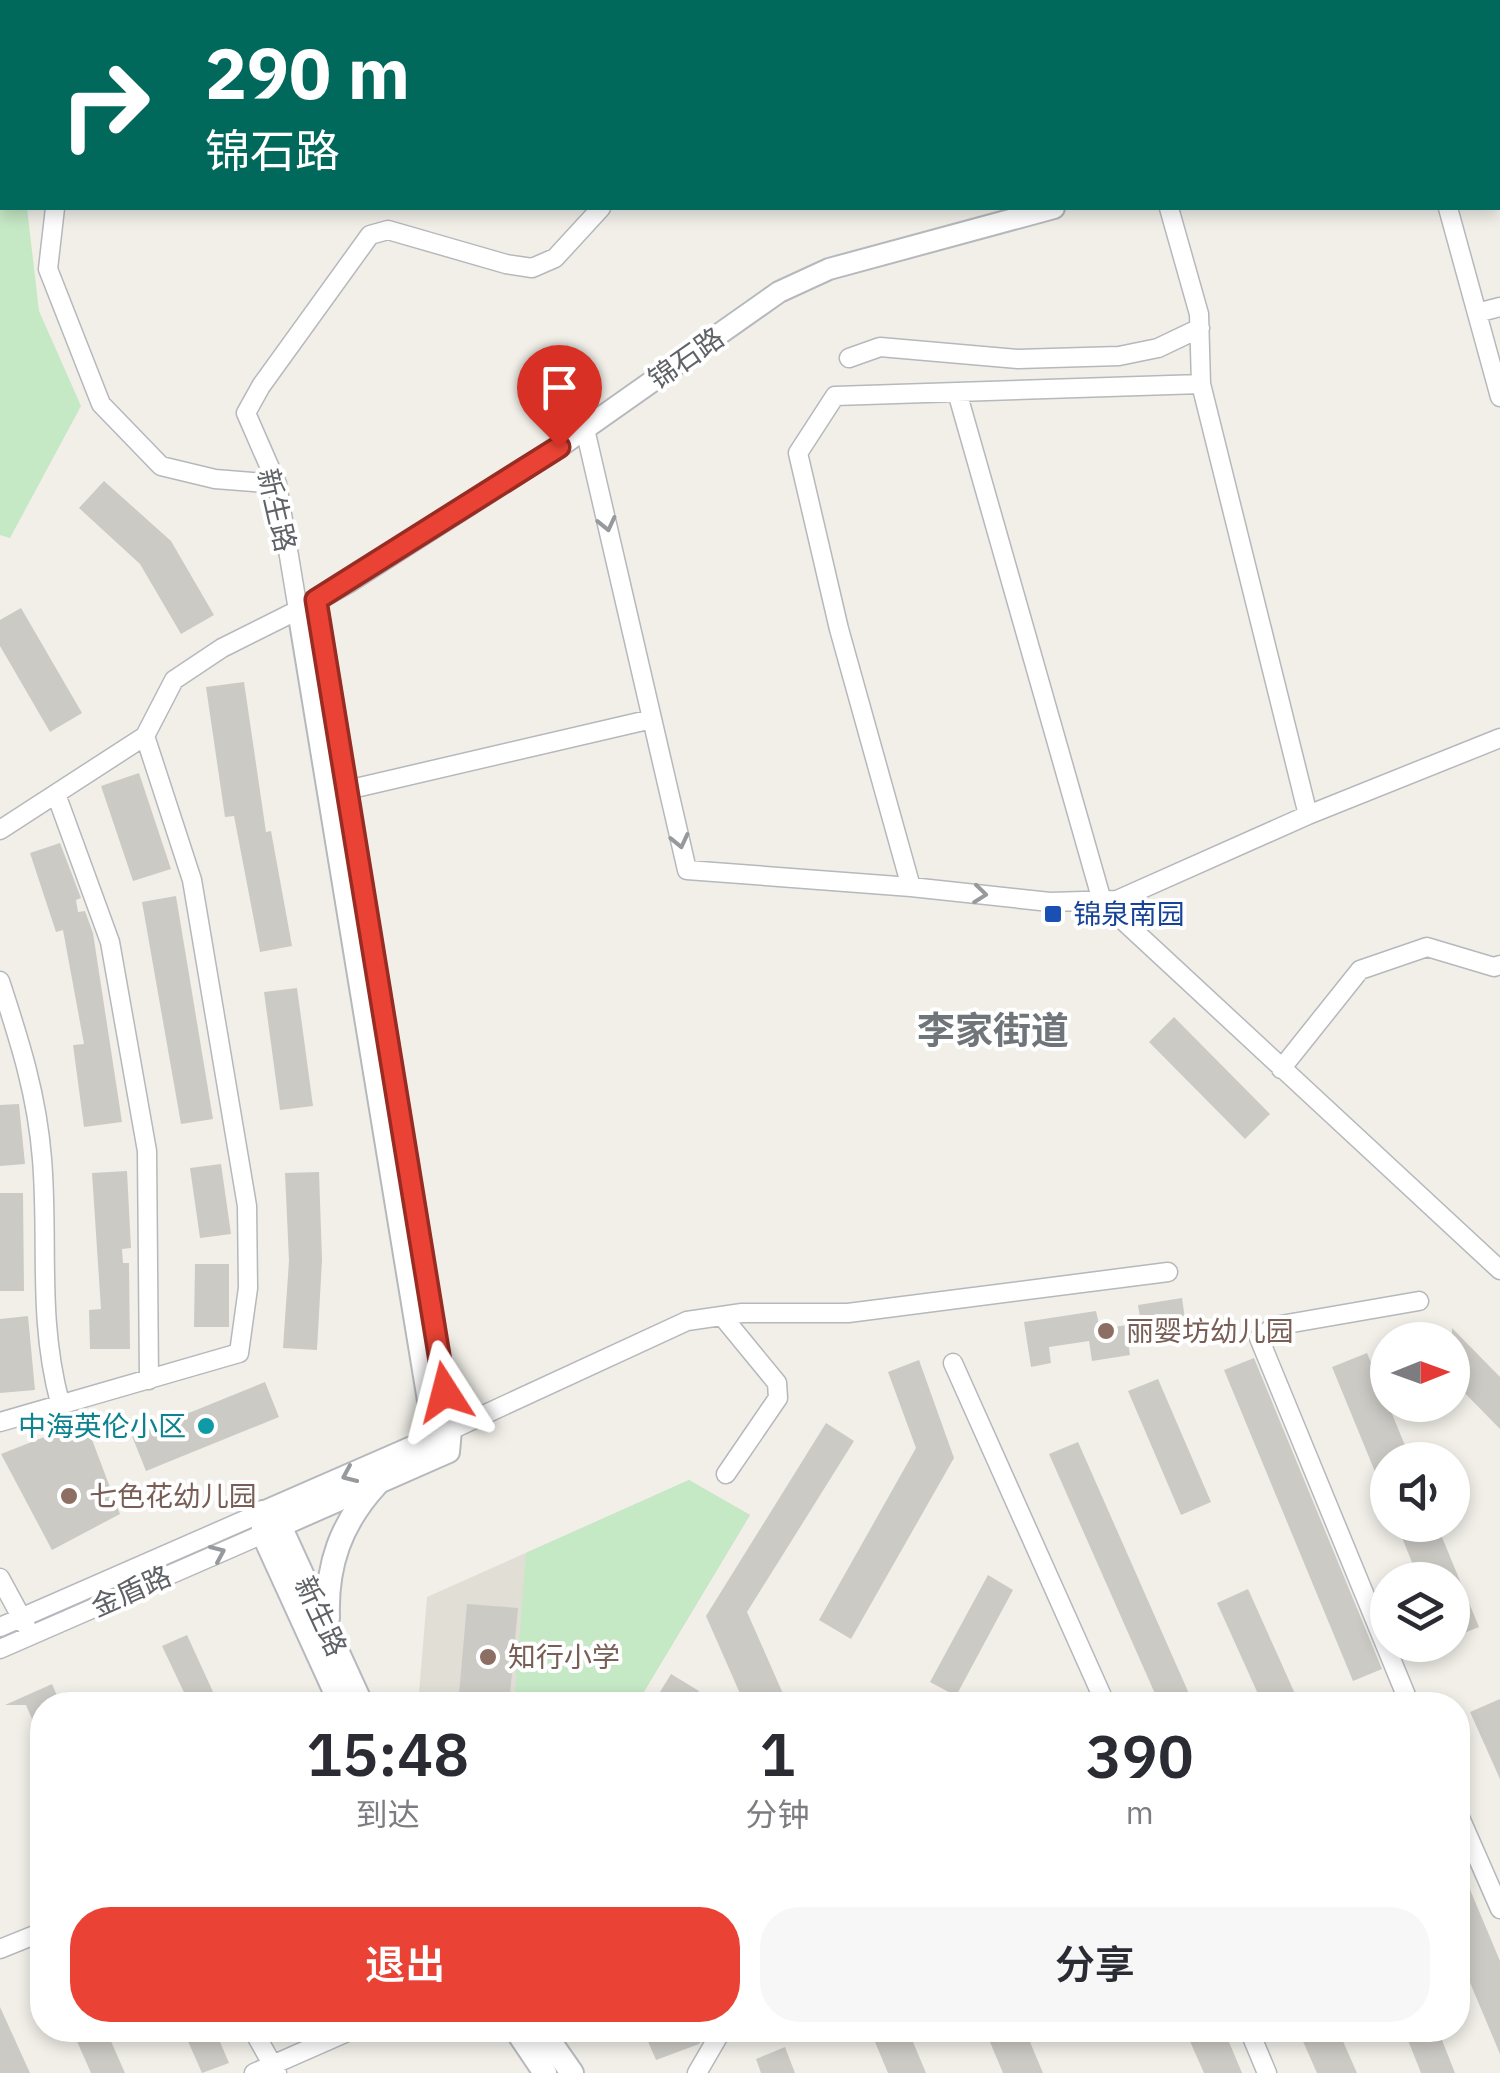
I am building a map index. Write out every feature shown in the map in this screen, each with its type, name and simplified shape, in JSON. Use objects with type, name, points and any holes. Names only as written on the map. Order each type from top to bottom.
[{"type":"main road","points":[[328,1631],[327,1592],[333,1557],[345,1526],[377,1484]]},
{"type":"main road","name":"新生路","points":[[269,1524],[328,1631],[356,1692]]},
{"type":"main road","name":"新生路","points":[[269,1524],[336,1692]]},
{"type":"main road","points":[[524,2042],[545,2073]]},
{"type":"main road","points":[[550,2042],[572,2073]]},
{"type":"street","points":[[55,210],[48,269],[101,404],[161,466],[215,479],[277,484]]},
{"type":"street","name":"新生路","points":[[445,1440],[346,790],[277,484],[246,412],[370,235],[388,230],[532,268],[555,258],[599,210]]},
{"type":"street","name":"锦石路","points":[[307,605],[586,429],[779,292],[829,268],[1046,210]]},
{"type":"street","points":[[1170,210],[1199,314],[1200,384],[1308,816]]},
{"type":"street","points":[[1449,210],[1500,397]]},
{"type":"street","points":[[1477,314],[1500,308]]},
{"type":"street","points":[[848,358],[880,347],[1018,358],[1120,356],[1158,348],[1200,328]]},
{"type":"street","points":[[911,887],[839,628],[798,453],[835,396],[1200,384]]},
{"type":"street","points":[[957,392],[1102,901],[1500,1270]]},
{"type":"street","points":[[586,429],[687,870],[1050,902],[1102,901],[1135,894],[1308,816],[1500,738]]},
{"type":"street","points":[[0,830],[145,736],[174,680],[222,648],[307,605]]},
{"type":"street","name":"新生路","points":[[307,605],[445,1440]]},
{"type":"street","points":[[346,790],[652,719]]},
{"type":"street","points":[[0,1422],[238,1353],[248,1288],[248,1206],[192,880],[145,736]]},
{"type":"street","points":[[56,794],[110,942],[147,1151],[149,1380]]},
{"type":"street","points":[[1280,1069],[1360,970],[1427,947],[1494,967],[1500,965]]},
{"type":"street","points":[[0,981],[32,1085],[42,1160],[43,1295],[50,1365],[60,1403]]},
{"type":"street","points":[[269,1524],[688,1321],[742,1312],[848,1313],[1168,1272]]},
{"type":"street","points":[[1405,1692],[1259,1338],[1274,1326],[1419,1301]]},
{"type":"street","points":[[722,1316],[778,1382],[778,1398],[726,1474]]},
{"type":"street","points":[[953,1363],[1100,1692]]},
{"type":"street","points":[[269,1524],[377,1484],[445,1440]]},
{"type":"street","name":"金盾路","points":[[0,1627],[269,1524]]},
{"type":"street","name":"金盾路","points":[[0,1648],[269,1524]]},
{"type":"street","points":[[0,1578],[31,1635]]},
{"type":"street","points":[[1470,1840],[1500,1909]]},
{"type":"street","points":[[0,1949],[30,1937]]},
{"type":"street","points":[[260,2042],[275,2069]]},
{"type":"street","points":[[254,2073],[275,2069],[328,2042]]},
{"type":"street","points":[[696,2073],[715,2042]]},
{"type":"street","points":[[1253,2042],[1267,2073]]},
{"type":"shaded area","points":[[689,1480],[750,1515],[644,1692],[419,1692],[427,1597]]},
{"type":"green space","points":[[0,210],[27,210],[39,311],[81,406],[10,538],[0,535]]},
{"type":"green space","points":[[689,1480],[750,1515],[644,1692],[515,1692],[526,1553]]},
{"type":"building","points":[[104,481],[171,541],[214,615],[181,634],[140,564],[79,508]]},
{"type":"building","points":[[21,608],[82,713],[50,732],[0,646],[0,620]]},
{"type":"building","points":[[244,682],[266,832],[271,831],[292,946],[260,952],[234,816],[225,817],[206,687]]},
{"type":"building","points":[[139,773],[171,869],[133,881],[101,786]]},
{"type":"building","points":[[60,843],[81,898],[76,900],[78,912],[85,911],[93,933],[122,1122],[84,1127],[73,1045],[84,1044],[63,930],[56,932],[30,853]]},
{"type":"building","points":[[176,896],[213,1119],[181,1124],[142,902]]},
{"type":"building","points":[[297,988],[313,1106],[280,1110],[264,992]]},
{"type":"building","points":[[1174,1017],[1270,1114],[1245,1139],[1149,1042]]},
{"type":"building","points":[[19,1104],[25,1164],[0,1166],[0,1105]]},
{"type":"building","points":[[221,1164],[231,1234],[200,1238],[190,1168]]},
{"type":"building","points":[[127,1171],[131,1248],[122,1249],[123,1263],[129,1263],[130,1349],[90,1349],[89,1310],[101,1309],[92,1173]]},
{"type":"building","points":[[319,1172],[322,1260],[317,1350],[283,1348],[289,1261],[285,1173]]},
{"type":"building","points":[[0,1193],[23,1193],[24,1291],[0,1291]]},
{"type":"building","points":[[195,1264],[229,1264],[229,1327],[194,1327]]},
{"type":"building","name":"丽婴坊幼儿园","points":[[1182,1298],[1187,1333],[1128,1342],[1130,1355],[1092,1361],[1089,1341],[1049,1347],[1051,1363],[1031,1367],[1024,1322],[1096,1311],[1100,1329],[1141,1323],[1138,1305]]},
{"type":"building","points":[[28,1316],[35,1390],[0,1393],[0,1319]]},
{"type":"building","points":[[1470,1346],[1500,1377],[1500,1429],[1470,1398]]},
{"type":"building","points":[[1367,1353],[1370,1422],[1395,1422],[1404,1442],[1370,1442],[1370,1460],[1332,1367]]},
{"type":"building","points":[[1254,1358],[1370,1640],[1370,1662],[1379,1662],[1382,1669],[1353,1681],[1224,1370]]},
{"type":"building","points":[[919,1360],[954,1458],[851,1639],[819,1620],[916,1448],[888,1372]]},
{"type":"building","points":[[1158,1379],[1211,1502],[1181,1515],[1128,1391]]},
{"type":"building","name":"中海英伦小区","points":[[265,1382],[279,1417],[146,1471],[132,1436]]},
{"type":"building","name":"七色花幼儿园","points":[[85,1421],[120,1514],[52,1550],[1,1454]]},
{"type":"building","points":[[826,1423],[854,1441],[747,1612],[782,1692],[739,1692],[706,1616]]},
{"type":"building","points":[[1078,1442],[1188,1692],[1154,1692],[1049,1454]]},
{"type":"building","points":[[1404,1542],[1444,1542],[1452,1562],[1412,1562]]},
{"type":"building","points":[[988,1575],[1013,1590],[958,1692],[949,1692],[930,1682]]},
{"type":"building","points":[[1248,1589],[1294,1692],[1257,1692],[1217,1603]]},
{"type":"building","name":"知行小学","points":[[467,1604],[518,1608],[510,1692],[459,1692]]},
{"type":"building","points":[[1470,1605],[1479,1627],[1470,1631]]},
{"type":"building","points":[[187,1635],[213,1692],[184,1692],[162,1646]]},
{"type":"building","points":[[671,1674],[699,1691],[698,1692],[660,1692]]},
{"type":"building","points":[[52,1684],[55,1692],[34,1692]]},
{"type":"building","points":[[30,1694],[30,1714],[26,1705],[5,1705]]},
{"type":"building","points":[[1500,1699],[1500,1779],[1470,1712]]},
{"type":"building","points":[[1470,1890],[1500,1961],[1500,2054],[1470,1983]]},
{"type":"building","points":[[0,2007],[30,2073],[0,2073]]},
{"type":"building","points":[[77,2042],[111,2042],[125,2073],[91,2073]]},
{"type":"building","points":[[188,2042],[220,2042],[229,2063],[202,2073]]},
{"type":"building","points":[[648,2042],[700,2042],[699,2044],[656,2060]]},
{"type":"building","points":[[875,2042],[913,2042],[926,2073],[888,2073]]},
{"type":"building","points":[[990,2042],[1030,2042],[1043,2073],[1003,2073]]},
{"type":"building","points":[[1190,2042],[1229,2042],[1242,2073],[1204,2073]]},
{"type":"building","points":[[1303,2042],[1343,2042],[1357,2073],[1317,2073]]},
{"type":"building","points":[[1409,2042],[1443,2042],[1455,2073],[1421,2073]]},
{"type":"building","points":[[785,2047],[795,2073],[761,2073],[756,2059]]},
{"type":"place","name":"锦泉南园","points":[[1053,914]]},
{"type":"place","name":"丽婴坊幼儿园","points":[[1106,1331]]},
{"type":"place","name":"中海英伦小区","points":[[206,1426]]},
{"type":"place","name":"七色花幼儿园","points":[[69,1496]]},
{"type":"place","name":"知行小学","points":[[488,1657]]},
{"type":"district","name":"李家街道","points":[[993,1031]]},
{"type":"route","points":[[445,1392],[316,600],[559,447]]}]
